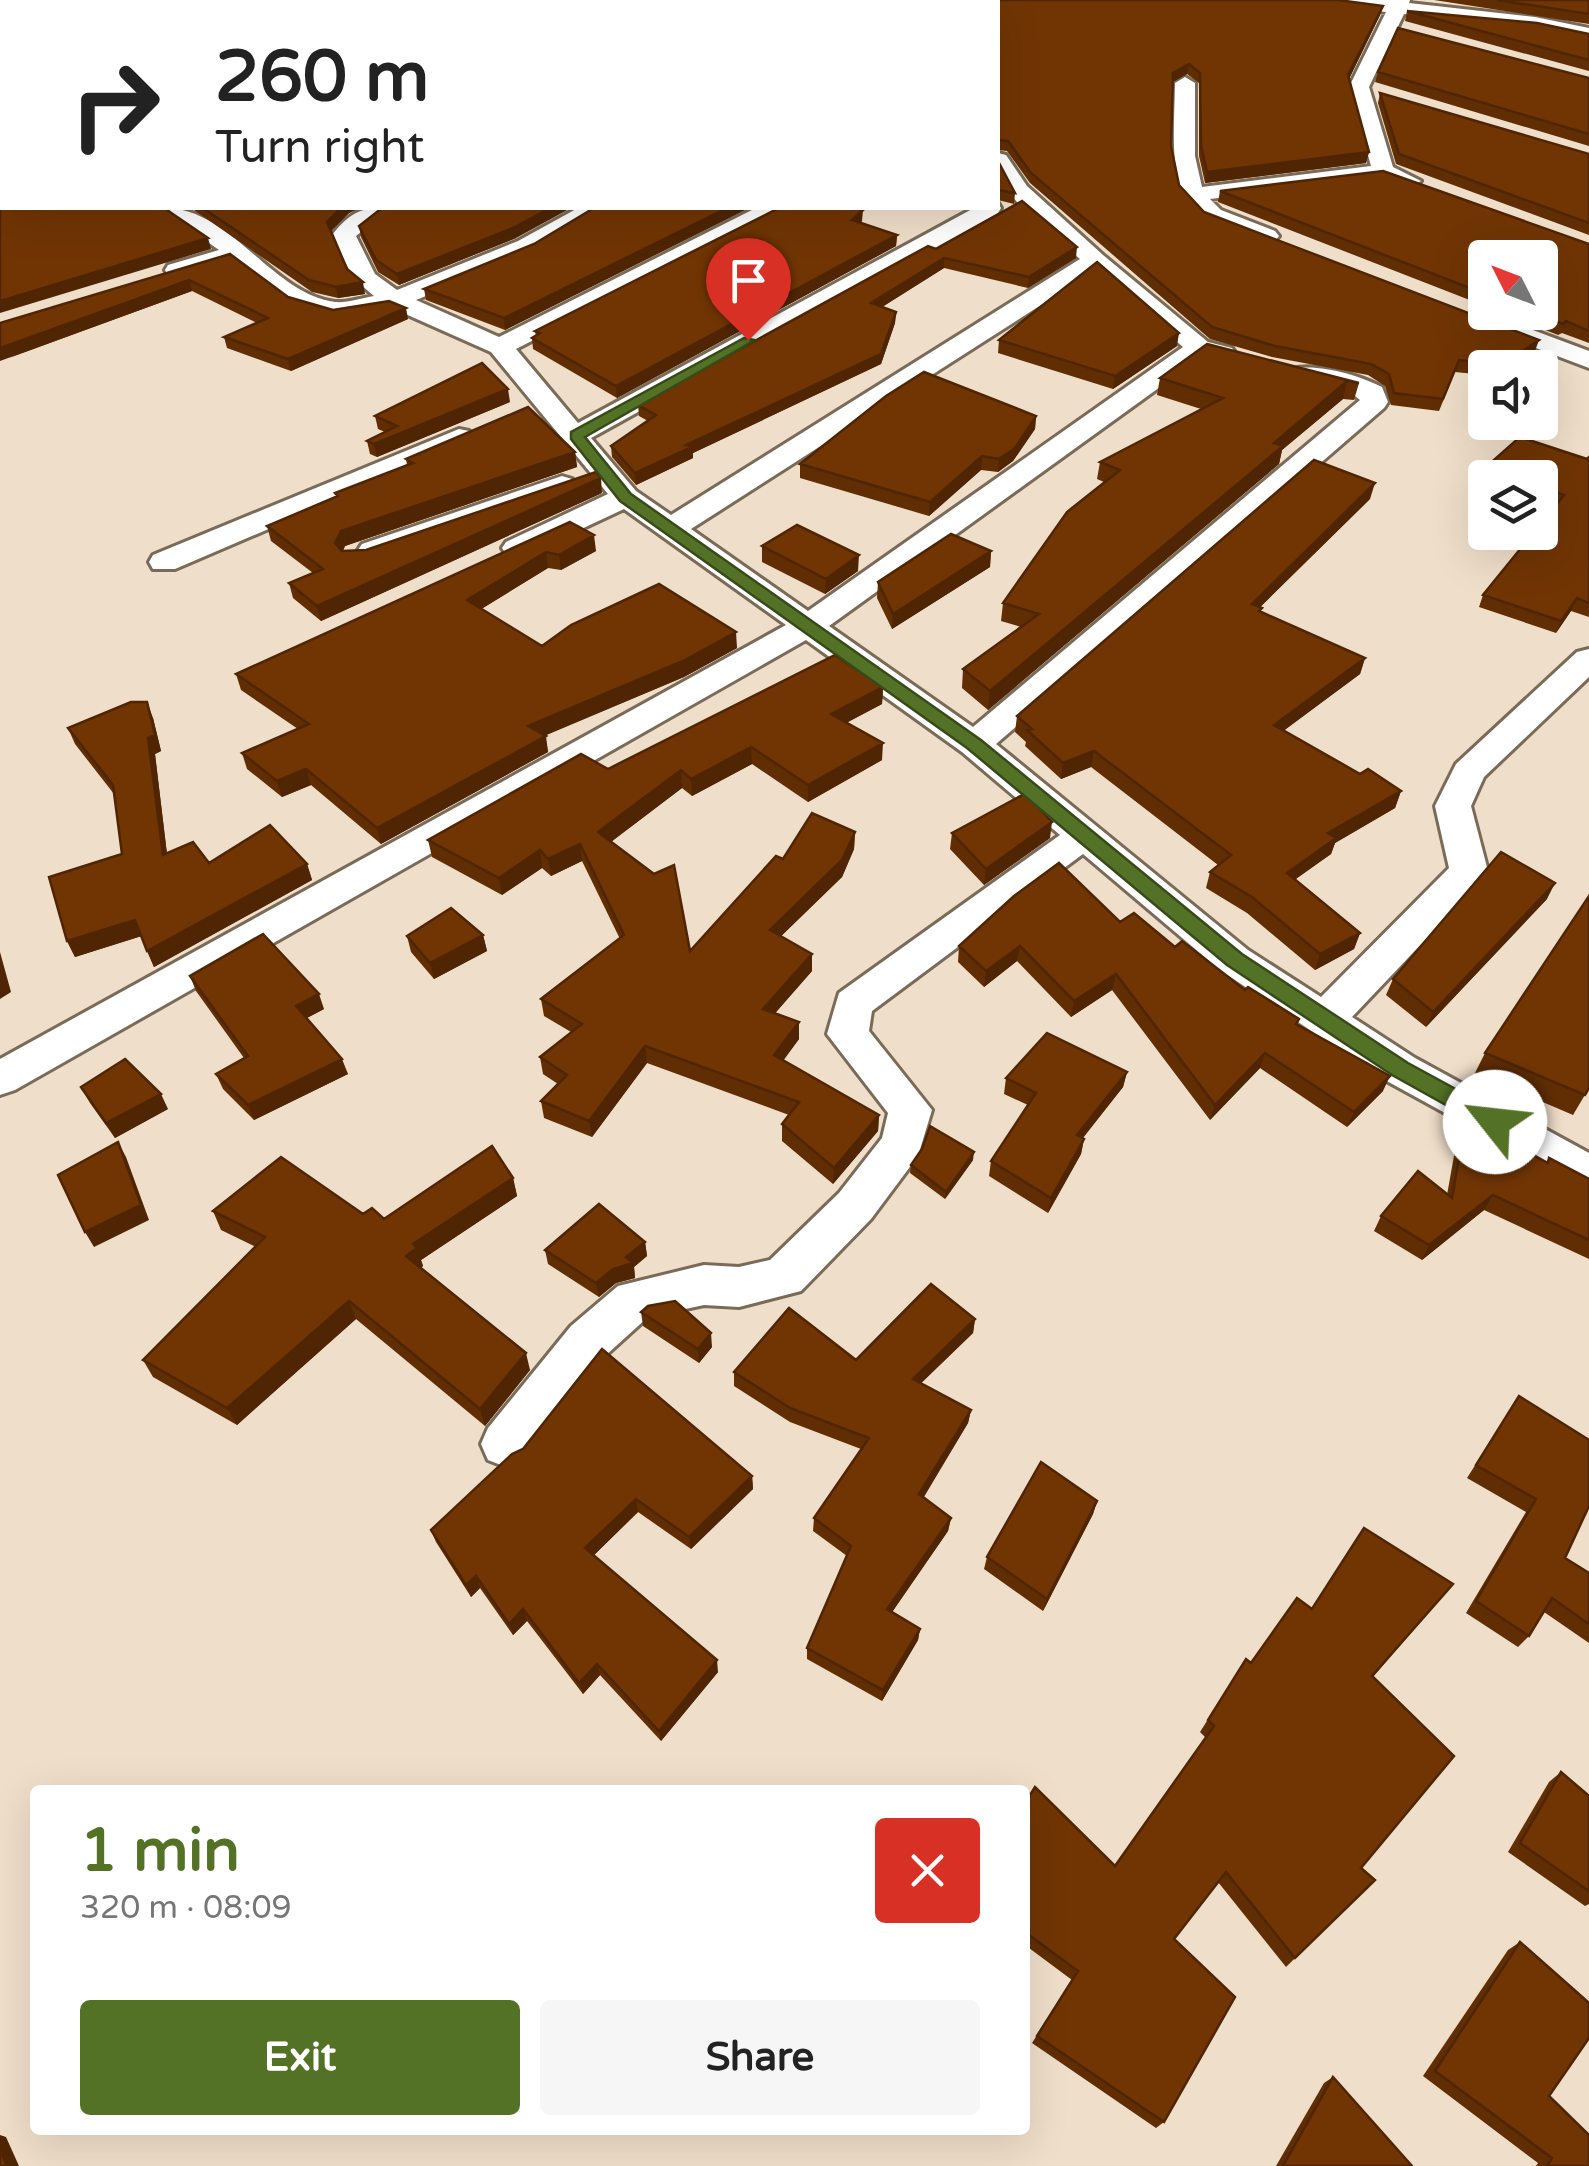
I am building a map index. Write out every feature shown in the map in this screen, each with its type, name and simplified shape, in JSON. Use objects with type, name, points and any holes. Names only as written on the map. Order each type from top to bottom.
[{"type":"street","points":[[1331,0],[1400,3],[1589,34]]},
{"type":"street","points":[[1383,171],[1368,90],[1396,28],[1400,3]]},
{"type":"street","points":[[1185,82],[1184,156],[1192,195],[1212,215],[1284,243]]},
{"type":"street","points":[[974,744],[1374,402],[1372,393],[1358,386],[1258,365],[1200,347],[1096,260],[1008,197],[1000,167]]},
{"type":"street","points":[[1192,195],[1383,171],[1439,192]]},
{"type":"street","points":[[173,210],[238,252],[301,300],[338,310],[395,300],[526,246],[590,210]]},
{"type":"street","points":[[376,210],[360,218],[344,235],[365,278],[395,300],[500,348],[615,484],[670,530],[974,744],[1234,960],[1400,1069],[1589,1174]]},
{"type":"street","points":[[500,348],[769,210]]},
{"type":"street","points":[[576,436],[986,210]]},
{"type":"street","points":[[146,280],[238,252]]},
{"type":"street","points":[[670,530],[1096,260]]},
{"type":"street","points":[[1464,312],[1589,360]]},
{"type":"street","points":[[0,1078],[810,625],[1200,347]]},
{"type":"street","points":[[164,562],[546,400]]},
{"type":"street","points":[[357,556],[615,484]]},
{"type":"street","points":[[484,563],[615,484]]},
{"type":"street","points":[[1325,1019],[1470,871],[1453,806],[1469,772],[1589,659]]},
{"type":"street","points":[[506,1444],[588,1341],[635,1300],[704,1285],[739,1287],[784,1278],[856,1206],[902,1144],[910,1110],[848,1034],[853,1004],[1082,837]]},
{"type":"building","points":[[1000,0],[1338,0],[1383,6],[1348,75],[1369,152],[1207,172],[1201,145],[1200,73],[1189,64],[1173,73],[1171,146],[1179,185],[1204,212],[1468,313],[1468,330],[1513,330],[1539,340],[1524,350],[1468,350],[1468,361],[1459,360],[1443,399],[1394,393],[1389,374],[1371,364],[1275,346],[1212,327],[1031,173],[1008,141],[1000,140]]},
{"type":"building","points":[[1497,0],[1589,0],[1589,14]]},
{"type":"building","points":[[1407,11],[1537,23],[1589,34],[1589,60]]},
{"type":"building","points":[[1398,28],[1589,78],[1589,134],[1378,72]]},
{"type":"building","points":[[1380,93],[1589,154],[1589,223],[1399,154]]},
{"type":"building","points":[[1000,165],[1015,193],[1000,190]]},
{"type":"building","points":[[1383,171],[1589,244],[1589,331],[1566,321],[1558,322],[1558,240],[1468,240],[1468,287],[1220,191]]},
{"type":"building","points":[[1022,201],[1077,247],[1029,277],[944,258],[871,303],[896,312],[881,354],[635,473],[611,446],[656,415],[638,405],[928,246],[936,249]]},
{"type":"building","points":[[0,210],[167,210],[208,238],[0,301]]},
{"type":"building","points":[[206,210],[339,210],[327,222],[347,269],[363,282],[336,287],[309,280]]},
{"type":"building","points":[[379,210],[546,210],[515,227],[397,274],[376,260],[359,226]]},
{"type":"building","points":[[591,210],[723,210],[504,318],[424,289],[534,244]]},
{"type":"building","points":[[775,210],[863,210],[852,220],[897,235],[616,386],[532,338],[540,333],[535,331]]},
{"type":"building","points":[[230,254],[288,297],[333,310],[389,301],[406,308],[288,359],[224,337],[268,318],[189,280],[0,348],[0,323]]},
{"type":"building","points":[[1097,262],[1179,333],[1115,376],[999,340]]},
{"type":"building","points":[[1207,344],[1359,383],[1347,381],[1274,443],[1283,446],[990,691],[963,669],[1039,614],[1003,603],[1067,512],[1120,470],[1100,462],[1223,398],[1160,378]]},
{"type":"building","points":[[482,363],[508,389],[374,444],[367,441],[397,426],[375,416]]},
{"type":"building","points":[[924,372],[1036,416],[1015,448],[999,459],[982,456],[930,502],[800,464],[886,396]]},
{"type":"building","points":[[528,407],[575,452],[341,531],[335,543],[342,551],[366,550],[596,472],[601,478],[317,606],[289,583],[323,569],[267,526],[338,496],[335,493],[413,463],[406,459]]},
{"type":"building","points":[[1517,440],[1589,457],[1589,603],[1577,598],[1561,621],[1483,595],[1519,550],[1558,550],[1558,502],[1564,495],[1558,493],[1558,460],[1494,460]]},
{"type":"building","points":[[1314,460],[1375,483],[1252,604],[1262,608],[1259,611],[1365,658],[1274,725],[1360,774],[1368,769],[1401,791],[1328,833],[1336,838],[1287,873],[1360,933],[1320,954],[1252,897],[1210,872],[1231,855],[1094,751],[1063,763],[1017,716]]},
{"type":"building","points":[[570,522],[594,535],[559,555],[546,552],[467,600],[542,646],[571,625],[659,584],[736,632],[683,661],[528,726],[546,736],[377,828],[306,769],[277,781],[242,753],[309,724],[236,674]]},
{"type":"building","points":[[797,525],[859,555],[826,579],[762,546]]},
{"type":"building","points":[[951,534],[991,551],[893,614],[878,582]]},
{"type":"building","points":[[835,655],[883,687],[831,714],[883,743],[808,785],[751,747],[691,779],[681,770],[598,832],[654,874],[674,865],[690,951],[776,856],[783,859],[812,813],[855,832],[842,860],[770,930],[812,954],[763,1009],[799,1022],[774,1055],[879,1115],[834,1168],[782,1124],[799,1102],[645,1046],[589,1121],[541,1101],[567,1075],[540,1057],[582,1024],[541,999],[624,935],[580,844],[548,859],[540,850],[499,878],[428,840],[581,754],[608,769]]},
{"type":"building","points":[[131,702],[147,702],[155,735],[148,738],[163,855],[193,842],[209,863],[270,825],[307,864],[147,951],[135,920],[67,941],[49,877],[122,854],[113,785],[68,728]]},
{"type":"building","points":[[1026,793],[1052,822],[986,869],[952,833]]},
{"type":"building","points":[[1501,852],[1555,883],[1433,1012],[1393,979]]},
{"type":"building","points":[[1059,863],[1120,922],[1134,913],[1175,947],[1182,941],[1245,990],[1248,987],[1299,1019],[1296,1024],[1390,1076],[1354,1112],[1265,1053],[1215,1105],[1116,974],[1074,1001],[1020,946],[986,971],[959,946],[1014,896]]},
{"type":"building","points":[[1589,896],[1589,1088],[1585,1095],[1485,1053]]},
{"type":"building","points":[[451,908],[483,935],[430,963],[407,936]]},
{"type":"building","points":[[263,934],[319,994],[296,1006],[342,1059],[248,1105],[216,1074],[248,1056],[190,976]]},
{"type":"building","points":[[1047,1033],[1127,1072],[1077,1135],[1084,1139],[1051,1198],[991,1161],[1036,1093],[1006,1078]]},
{"type":"building","points":[[125,1059],[161,1094],[106,1123],[81,1087]]},
{"type":"building","points":[[1465,1123],[1479,1132],[1482,1127],[1548,1163],[1549,1158],[1589,1179],[1589,1240],[1493,1195],[1429,1245],[1381,1216],[1418,1171],[1452,1198]]},
{"type":"building","points":[[930,1126],[974,1152],[946,1192],[911,1165]]},
{"type":"building","points":[[118,1142],[141,1205],[85,1232],[58,1175]]},
{"type":"building","points":[[492,1146],[513,1178],[413,1244],[417,1248],[406,1256],[526,1353],[480,1409],[349,1301],[227,1408],[143,1360],[265,1237],[213,1211],[281,1157],[363,1214],[372,1208],[384,1219]]},
{"type":"building","points":[[599,1204],[645,1242],[626,1257],[633,1263],[613,1269],[596,1283],[545,1250]]},
{"type":"building","points":[[931,1284],[975,1319],[913,1379],[971,1410],[919,1494],[951,1518],[887,1609],[920,1629],[883,1690],[807,1648],[851,1546],[814,1518],[869,1438],[790,1408],[734,1372],[789,1308],[856,1360]]},
{"type":"building","points":[[675,1301],[711,1333],[698,1349],[641,1312],[648,1306]]},
{"type":"building","points":[[602,1349],[752,1476],[689,1537],[636,1499],[585,1548],[717,1660],[659,1731],[597,1664],[579,1683],[523,1609],[509,1624],[476,1576],[466,1585],[431,1530],[512,1454],[523,1449]]},
{"type":"building","points":[[1519,1396],[1589,1440],[1589,1506],[1565,1558],[1589,1573],[1589,1624],[1552,1598],[1529,1636],[1476,1601],[1536,1499],[1476,1465]]},
{"type":"building","points":[[1041,1462],[1097,1501],[1047,1599],[987,1557]]},
{"type":"building","points":[[1364,1528],[1453,1584],[1372,1676],[1454,1756],[1361,1868],[1375,1880],[1295,1958],[1226,1872],[1174,1939],[1235,1997],[1164,2122],[1037,2036],[1078,1971],[1030,1936],[1030,1795],[1035,1787],[1115,1866],[1214,1726],[1208,1720],[1246,1659],[1251,1663],[1297,1598],[1312,1609]]},
{"type":"building","points":[[1561,1772],[1589,1796],[1589,1891],[1520,1843]]},
{"type":"building","points":[[1520,1942],[1589,2003],[1589,2038],[1549,2096],[1589,2135],[1589,2166],[1547,2166],[1552,2158],[1435,2071]]},
{"type":"building","points":[[1333,2077],[1412,2166],[1283,2166]]},
{"type":"route","points":[[748,340],[576,436],[626,498],[974,744],[1234,960],[1400,1069],[1495,1122]]}]
